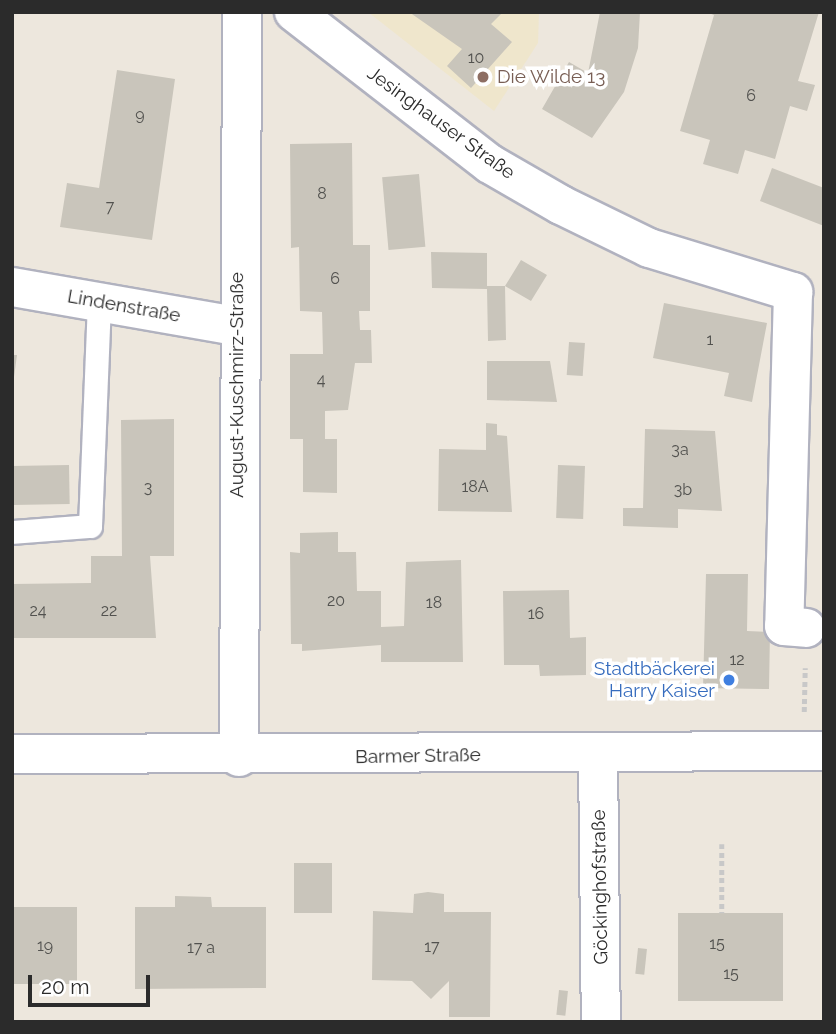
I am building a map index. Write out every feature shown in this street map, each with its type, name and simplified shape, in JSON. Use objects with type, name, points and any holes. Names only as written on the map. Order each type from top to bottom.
[{"type":"street","name":"August-Kuschmirz-Straße","points":[[239,757],[236,326],[242,12]]},
{"type":"street","name":"Jesinghauser Straße","points":[[294,12],[490,164],[561,205],[649,248],[808,293],[784,626],[806,628]]},
{"type":"street","name":"Lindenstraße","points":[[12,287],[236,326]]},
{"type":"street","name":"Barmer Straße","points":[[12,754],[239,757],[814,751]]},
{"type":"street","name":"Göckinghofstraße","points":[[598,752],[601,1022]]},
{"type":"lane","points":[[12,532],[90,526],[99,302]]},
{"type":"path","points":[[806,628],[814,751]]},
{"type":"path","points":[[722,844],[722,913]]},
{"type":"shaded area","name":"Die Wilde 13","points":[[368,12],[539,12],[538,43],[494,111]]},
{"type":"building","points":[[409,12],[503,12],[491,24],[512,42],[471,88],[447,66],[462,49]]},
{"type":"building","points":[[600,12],[640,12],[638,48],[624,92],[592,138],[542,109],[569,62],[588,73]]},
{"type":"building","points":[[706,12],[819,12],[798,81],[815,85],[807,111],[790,106],[775,159],[745,150],[738,174],[703,164],[710,140],[680,131],[714,15]]},
{"type":"building","points":[[117,70],[175,79],[152,240],[60,227],[67,183],[99,188]]},
{"type":"building","points":[[352,143],[353,245],[370,245],[370,311],[359,311],[360,330],[371,330],[372,363],[355,363],[348,410],[325,411],[325,439],[337,439],[337,493],[303,492],[303,439],[290,439],[290,354],[323,354],[322,312],[300,311],[299,247],[291,248],[290,144]]},
{"type":"building","points":[[772,168],[824,188],[824,226],[760,201]]},
{"type":"building","points":[[419,174],[425,247],[389,250],[382,177]]},
{"type":"building","points":[[431,252],[487,253],[487,286],[505,286],[506,340],[488,341],[487,289],[432,288]]},
{"type":"building","points":[[521,260],[547,275],[531,301],[505,286]]},
{"type":"building","points":[[664,303],[767,323],[752,402],[724,396],[729,373],[653,358]]},
{"type":"building","points":[[569,342],[585,343],[583,376],[567,375]]},
{"type":"building","points":[[12,355],[17,355],[14,377],[12,377]]},
{"type":"building","points":[[487,361],[550,361],[557,402],[487,400]]},
{"type":"building","points":[[174,419],[174,556],[150,556],[156,638],[12,638],[12,584],[91,583],[91,556],[122,556],[121,420]]},
{"type":"building","points":[[486,423],[497,424],[497,435],[507,436],[512,512],[438,511],[439,449],[486,450]]},
{"type":"building","points":[[645,429],[715,431],[722,511],[678,509],[678,528],[623,526],[623,508],[643,508]]},
{"type":"building","points":[[69,465],[70,504],[13,505],[12,466]]},
{"type":"building","points":[[558,465],[585,466],[583,519],[556,518]]},
{"type":"building","points":[[338,532],[338,552],[356,552],[357,591],[381,591],[381,627],[404,626],[406,562],[461,560],[463,662],[381,662],[381,645],[302,651],[302,644],[291,644],[290,552],[300,553],[300,533]]},
{"type":"building","points":[[706,574],[748,574],[747,631],[770,632],[769,689],[703,688]]},
{"type":"building","points":[[569,590],[570,638],[586,637],[586,675],[540,676],[539,665],[504,665],[503,591]]},
{"type":"building","points":[[294,863],[332,863],[332,913],[294,913]]},
{"type":"building","points":[[414,894],[444,894],[444,912],[491,912],[490,1017],[449,1017],[449,981],[431,999],[412,981],[372,980],[373,911],[413,913]]},
{"type":"building","points":[[175,896],[211,897],[212,907],[266,907],[266,988],[135,989],[135,907],[175,907]]},
{"type":"building","points":[[12,907],[77,907],[77,984],[12,984]]},
{"type":"building","points":[[678,913],[783,913],[783,1001],[678,1001]]},
{"type":"building","points":[[638,948],[647,949],[644,975],[635,974]]},
{"type":"building","points":[[559,990],[568,991],[565,1016],[556,1015]]},
{"type":"place","name":"Die Wilde 13","points":[[483,77]]},
{"type":"place","name":"Stadtbäckerei Harry Kaiser","points":[[729,680]]}]
